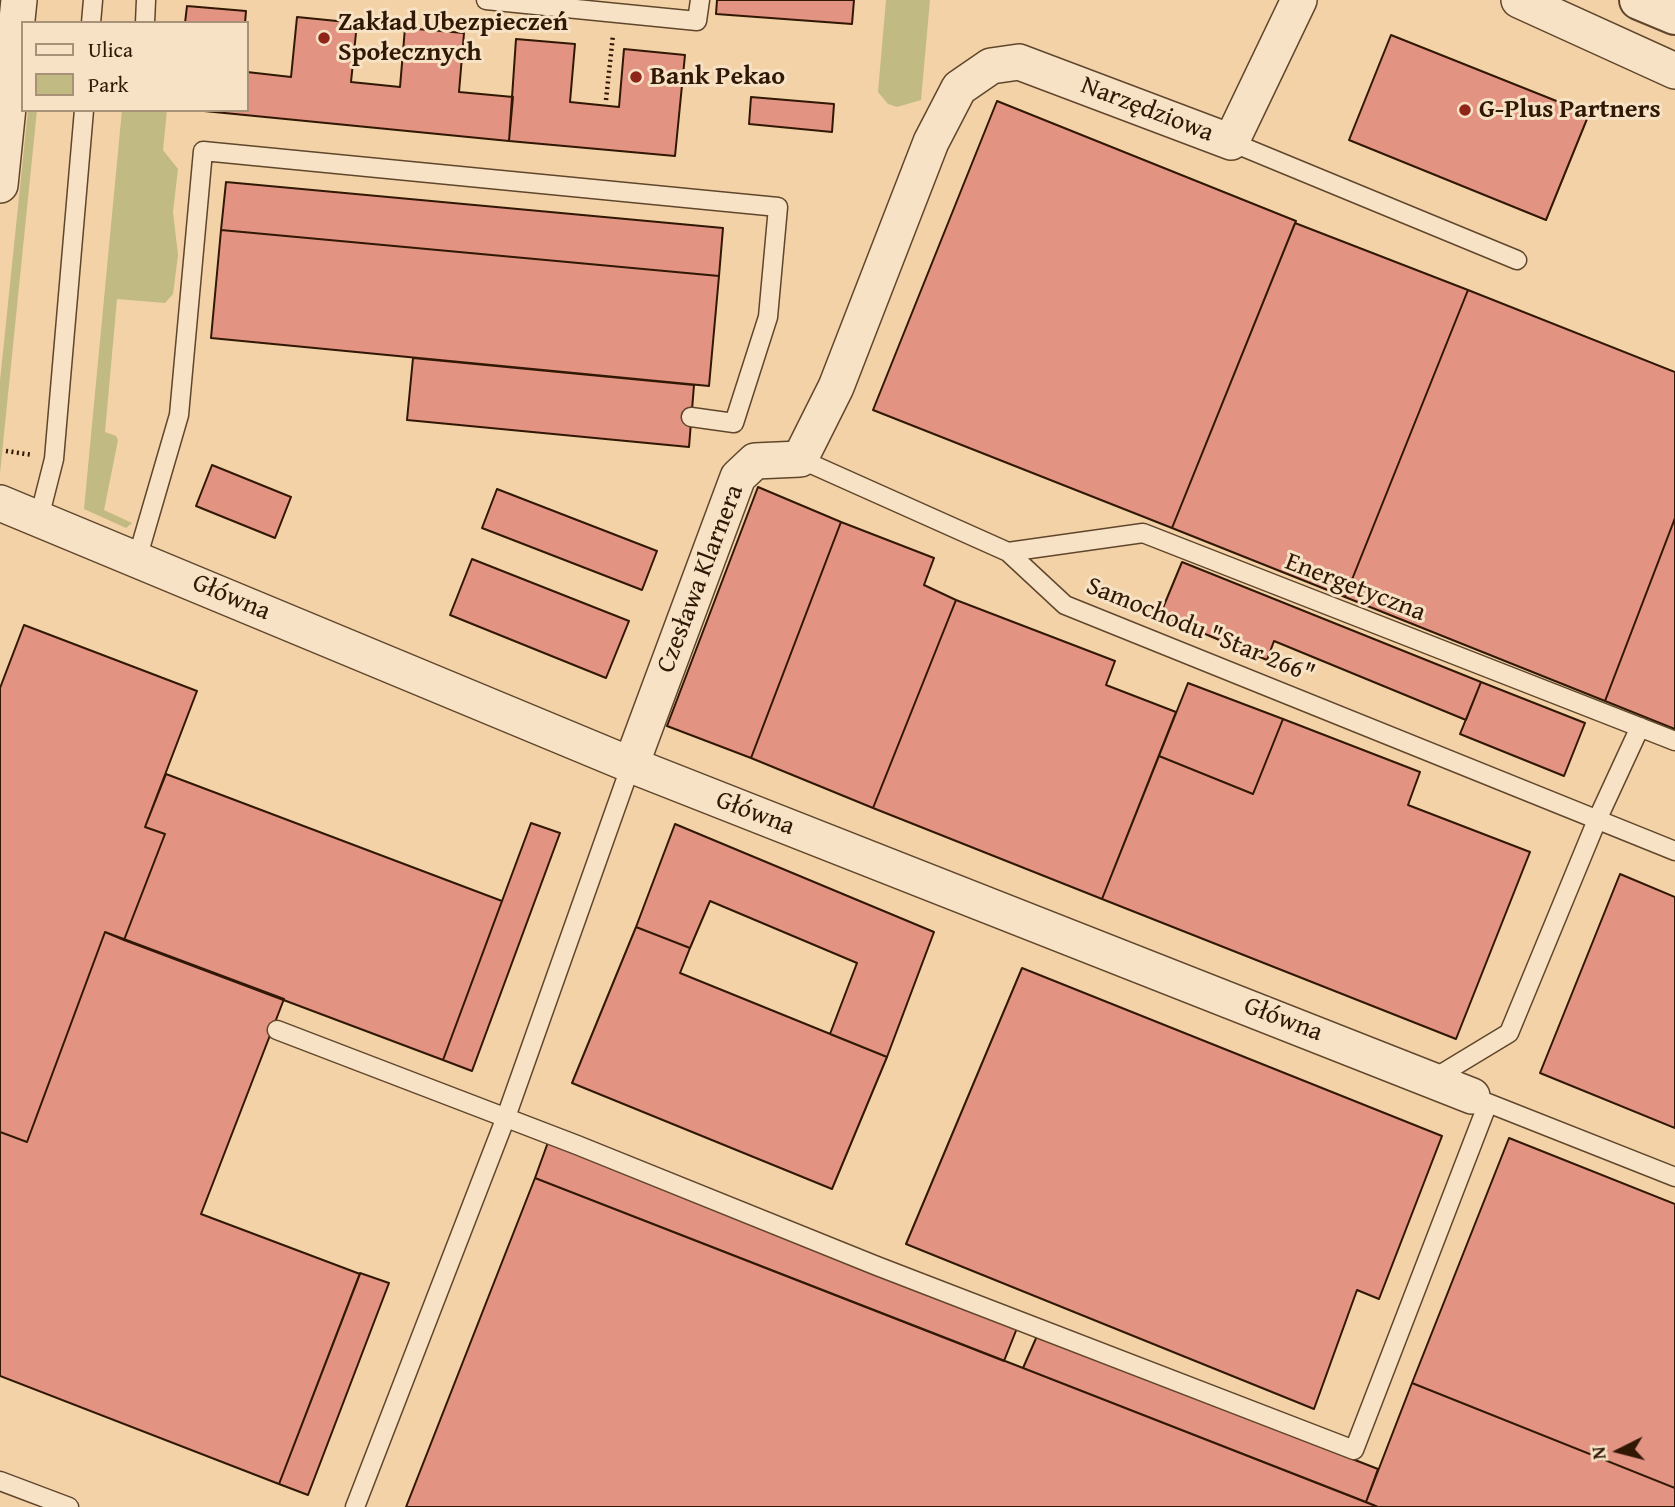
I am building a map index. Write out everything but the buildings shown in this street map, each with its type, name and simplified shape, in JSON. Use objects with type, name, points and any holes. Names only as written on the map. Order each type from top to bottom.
[{"type":"street","points":[[0,185],[5,95],[19,0]]},
{"type":"street","name":"Narzędziowa","points":[[800,459],[836,387],[931,142],[959,88],[991,66],[1019,62],[1231,142],[1299,0]]},
{"type":"street","points":[[1519,0],[1675,71]]},
{"type":"street","points":[[1639,0],[1675,15]]},
{"type":"street","name":"Czesława Klarnera","points":[[631,765],[738,477],[755,461],[800,459]]},
{"type":"street","name":"Główna","points":[[0,503],[631,765],[1480,1099]]},
{"type":"lane","points":[[91,21],[93,0]]},
{"type":"lane","points":[[145,21],[146,0]]},
{"type":"lane","points":[[486,0],[697,21],[700,0]]},
{"type":"lane","points":[[39,518],[54,459],[84,112]]},
{"type":"lane","points":[[1231,142],[1517,260]]},
{"type":"lane","points":[[137,559],[179,415],[203,151],[778,207],[768,317],[734,423],[691,417]]},
{"type":"lane","name":"Samochodu \"Star 266\"","points":[[800,459],[1008,552],[1065,605],[1675,851]]},
{"type":"lane","name":"Energetyczna","points":[[1008,552],[1143,533],[1675,741]]},
{"type":"lane","points":[[1433,1079],[1509,1033],[1597,820],[1640,727]]},
{"type":"lane","name":"Czesława Klarnera","points":[[355,1507],[518,1086],[631,765]]},
{"type":"lane","points":[[277,1030],[506,1117],[877,1266],[1354,1450],[1480,1099],[1675,1177]]},
{"type":"lane","points":[[0,1481],[69,1507]]},
{"type":"path","points":[[606,100],[615,12]]},
{"type":"path","points":[[6,452],[31,455]]},
{"type":"green space","points":[[886,0],[930,0],[921,100],[897,107],[888,104],[878,92]]},
{"type":"green space","points":[[28,112],[37,112],[0,473],[0,381]]},
{"type":"green space","points":[[122,112],[167,112],[163,150],[178,169],[173,212],[178,255],[173,294],[165,303],[117,299],[105,432],[116,436],[118,440],[104,510],[132,523],[126,528],[84,509]]},
{"type":"place","name":"Zakład Ubezpieczeń Społecznych","points":[[324,38]]},
{"type":"place","name":"Bank Pekao","points":[[636,77]]},
{"type":"place","name":"G-Plus Partners","points":[[1465,110]]}]
